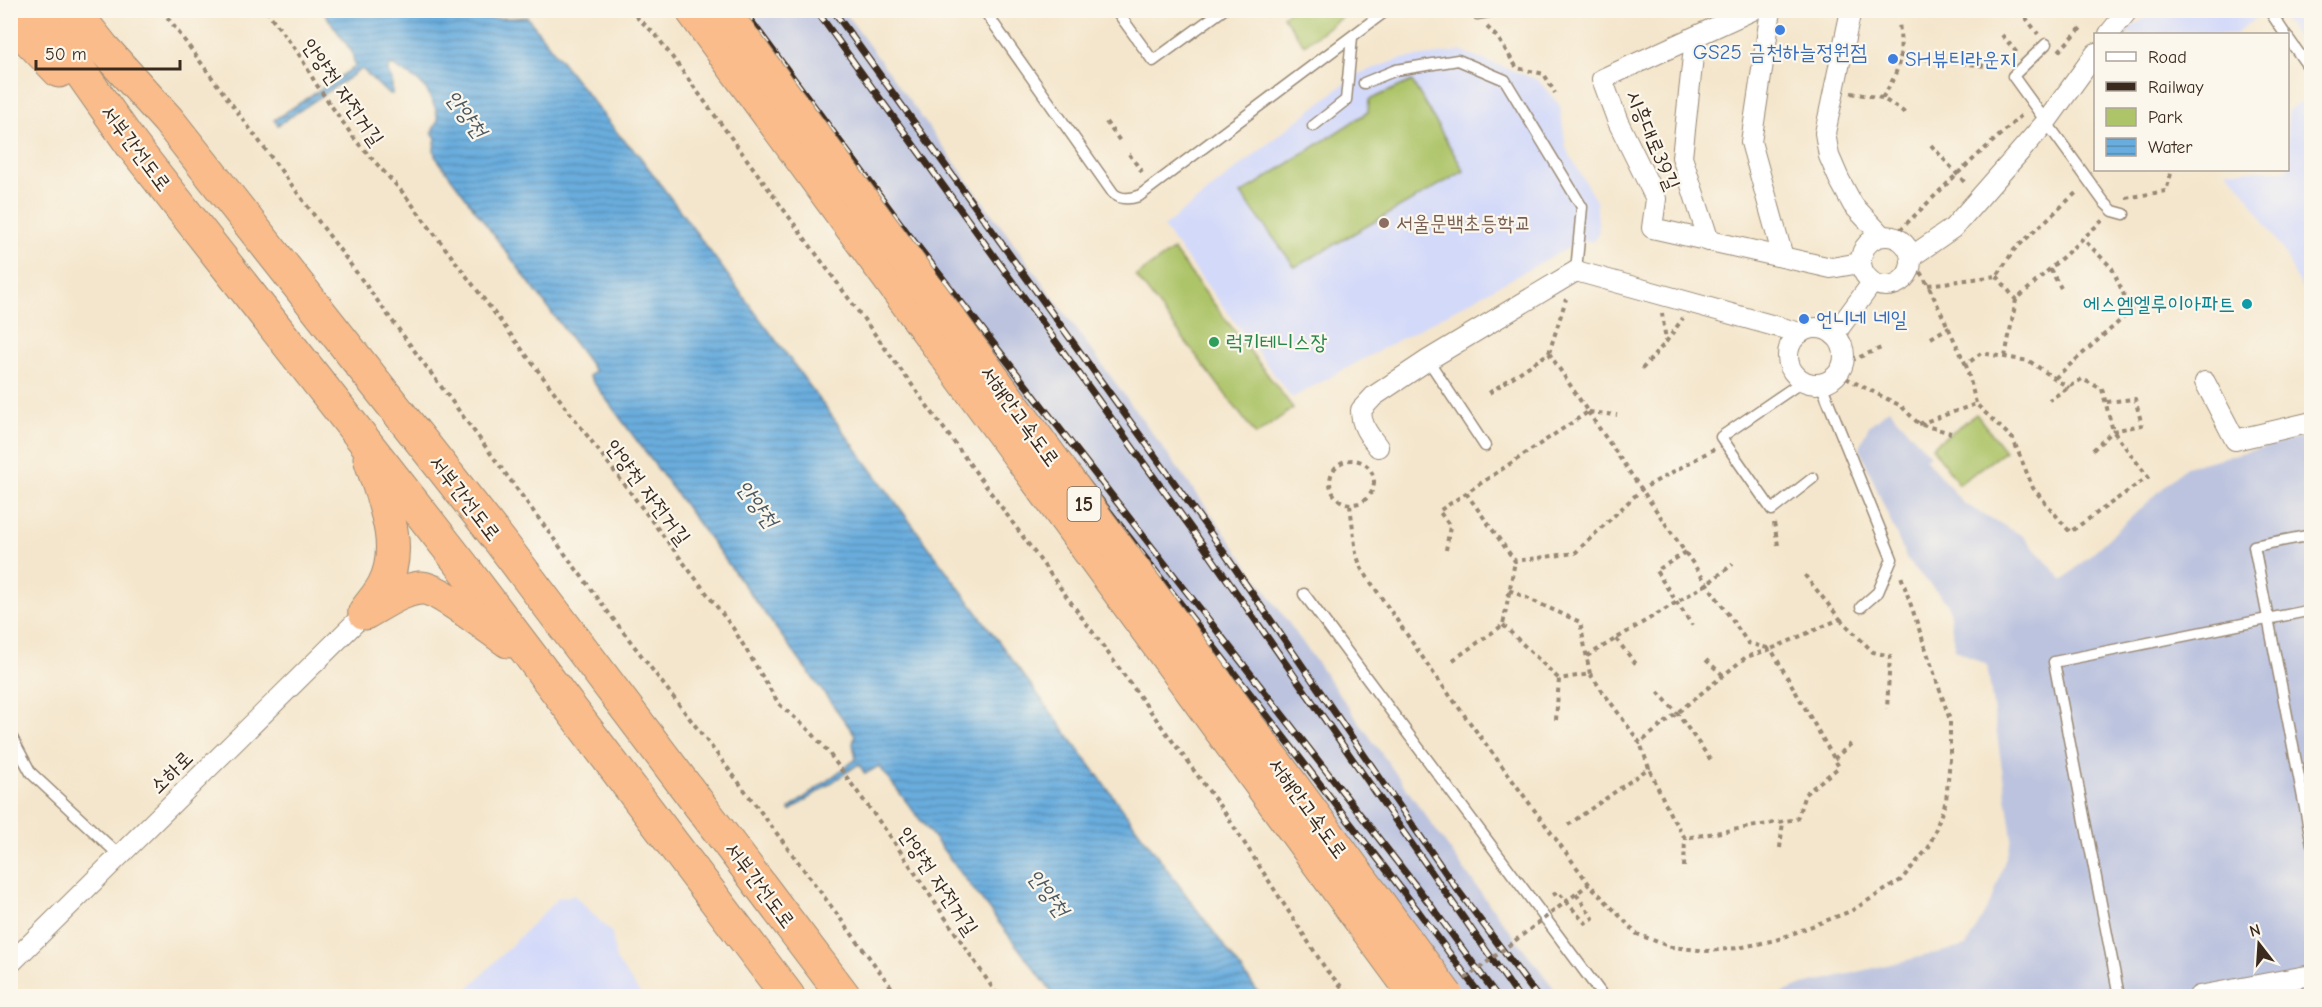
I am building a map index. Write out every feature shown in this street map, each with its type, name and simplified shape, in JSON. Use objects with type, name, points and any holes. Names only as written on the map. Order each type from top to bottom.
[{"type":"highway","name":"서부간선도로","points":[[37,10],[132,145],[530,655],[788,996]]},
{"type":"highway","name":"서부간선도로","points":[[73,10],[103,48],[168,120],[500,541],[844,996]]},
{"type":"highway","points":[[96,10],[168,120]]},
{"type":"highway","name":"서해안고속도로","points":[[692,10],[1416,996]]},
{"type":"highway","name":"서해안고속도로","points":[[722,10],[1456,988]]},
{"type":"highway","points":[[10,20],[132,145]]},
{"type":"highway","points":[[364,613],[384,585],[393,550],[392,532],[365,442]]},
{"type":"highway","points":[[364,613],[407,590],[423,587],[444,596],[530,655]]},
{"type":"street","name":"시흥대로39길","points":[[1753,10],[1602,79],[1618,122],[1656,199],[1652,228],[1831,268],[1860,263]]},
{"type":"street","points":[[1771,10],[1751,142],[1783,257]]},
{"type":"street","points":[[1851,10],[1825,133],[1829,156],[1853,205],[1887,236],[1905,244],[1915,265]]},
{"type":"street","points":[[2110,33],[2128,10]]},
{"type":"street","name":"시흥대로39길","points":[[1695,38],[1682,157],[1709,241]]},
{"type":"street","points":[[1887,236],[1875,238],[1864,249],[1860,263],[1866,278],[1872,283],[1886,287],[1900,283],[1953,228],[2046,122],[2094,56]]},
{"type":"street","points":[[1378,447],[1364,427],[1361,410],[1374,396],[1428,360],[1575,271],[1800,333]]},
{"type":"street","points":[[1834,335],[1872,283]]},
{"type":"street","points":[[1743,318],[1775,341],[1804,377],[1831,380],[1841,369],[1843,348],[1834,335],[1823,329],[1814,328],[1800,333],[1789,348],[1787,354],[1804,377]]},
{"type":"street","points":[[2205,382],[2235,440],[2312,422]]},
{"type":"street","name":"소하로","points":[[10,964],[364,613]]},
{"type":"street","points":[[2199,996],[2281,989],[2312,975]]},
{"type":"lane","points":[[984,10],[1113,192],[1120,197],[1130,199],[1139,196],[1387,10]]},
{"type":"lane","points":[[1116,10],[1153,61],[1223,10]]},
{"type":"lane","points":[[1469,10],[1477,14],[1500,10]]},
{"type":"lane","points":[[2269,10],[2284,33]]},
{"type":"lane","points":[[1313,126],[1346,100],[1352,37]]},
{"type":"lane","points":[[2289,40],[2312,72]]},
{"type":"lane","points":[[2046,44],[2013,76],[2088,182],[2104,202],[2119,213]]},
{"type":"lane","points":[[1364,83],[1396,70],[1458,60],[1505,80],[1582,207],[1575,271]]},
{"type":"lane","points":[[1428,360],[1485,446]]},
{"type":"lane","points":[[1813,478],[1772,510],[1721,436],[1804,377],[1892,559],[1878,592],[1861,608]]},
{"type":"lane","points":[[2312,535],[2254,546],[2312,844]]},
{"type":"lane","points":[[1304,594],[1600,992]]},
{"type":"lane","points":[[2119,996],[2054,662],[2312,610]]},
{"type":"lane","points":[[10,734],[31,773],[120,856]]},
{"type":"path","points":[[162,10],[608,612],[898,996]]},
{"type":"path","name":"안양천 자전거길","points":[[266,10],[300,56],[316,84],[356,141],[405,195],[725,619],[779,704],[811,732],[828,752],[890,836],[998,996]]},
{"type":"path","points":[[629,10],[656,35],[1225,813],[1327,971],[1350,996]]},
{"type":"path","points":[[1882,98],[1897,75],[1901,41],[1899,23]]},
{"type":"path","points":[[1484,24],[1498,38],[1517,68],[1544,74],[1555,93]]},
{"type":"path","points":[[2002,35],[2026,63]]},
{"type":"path","points":[[1899,56],[1995,67]]},
{"type":"path","points":[[1835,90],[1882,98],[1907,114]]},
{"type":"path","points":[[1887,236],[2033,106]]},
{"type":"path","points":[[1106,122],[1120,141]]},
{"type":"path","points":[[1930,145],[1966,185]]},
{"type":"path","points":[[1128,154],[1142,172]]},
{"type":"path","points":[[2104,202],[2166,191],[2172,171]]},
{"type":"path","points":[[1928,285],[1997,276],[2014,250],[2088,182]]},
{"type":"path","points":[[2005,357],[2016,300],[2083,239],[2119,213]]},
{"type":"path","points":[[2055,378],[2131,311],[2112,268],[2083,239]]},
{"type":"path","points":[[1915,265],[1928,285],[1966,365],[1976,404],[2013,438],[2033,488],[2070,532],[2148,477],[2113,431],[2102,389],[2082,379],[2049,400]]},
{"type":"path","points":[[2050,269],[2061,288]]},
{"type":"path","points":[[1488,393],[1548,353],[1575,271]]},
{"type":"path","points":[[1997,276],[2016,300]]},
{"type":"path","points":[[1660,295],[1666,342]]},
{"type":"path","points":[[1642,369],[1666,342],[1693,304]]},
{"type":"path","points":[[1930,338],[1949,327]]},
{"type":"path","points":[[1841,369],[1881,348]]},
{"type":"path","points":[[1966,365],[1981,352],[2029,361],[2069,388]]},
{"type":"path","points":[[1548,353],[1748,643],[1771,649],[1839,767],[1804,794],[1797,819],[1685,838]]},
{"type":"path","points":[[1841,369],[1901,406],[1919,424],[1951,433]]},
{"type":"path","points":[[2093,450],[2113,431],[2142,425],[2134,399],[2106,402]]},
{"type":"path","points":[[1919,424],[1976,404]]},
{"type":"path","points":[[1446,550],[1449,526],[1439,511],[1588,412],[1617,415]]},
{"type":"path","points":[[1515,561],[1575,553],[1642,489],[1725,443]]},
{"type":"path","points":[[1352,460],[1366,464],[1371,470],[1375,483],[1364,502],[1350,505],[1336,499],[1332,493],[1330,478],[1338,465],[1352,460]]},
{"type":"path","points":[[1453,660],[1503,625],[1515,561],[1466,493]]},
{"type":"path","points":[[1350,505],[1356,553],[1361,568],[1434,674],[1589,884],[1637,934],[1671,947],[1708,951],[1738,948],[1776,940],[1851,911],[1901,880],[1929,847],[1946,801],[1950,759],[1950,720],[1905,585],[1892,559]]},
{"type":"path","points":[[1772,510],[1778,545]]},
{"type":"path","points":[[1686,552],[1656,572],[1692,626]]},
{"type":"path","points":[[1587,656],[1707,584],[1732,564]]},
{"type":"path","points":[[1803,573],[1840,618],[1873,652],[1890,656],[1887,709]]},
{"type":"path","points":[[1509,590],[1580,622],[1590,674],[1640,742],[1671,816],[1685,838],[1684,867]]},
{"type":"path","points":[[1640,742],[1746,657],[1771,649],[1840,618]]},
{"type":"path","points":[[1503,625],[1559,679]]},
{"type":"path","points":[[1616,639],[1636,664]]},
{"type":"path","points":[[1706,660],[1723,675]]},
{"type":"path","points":[[1559,679],[1590,674]]},
{"type":"path","points":[[1556,720],[1559,679]]},
{"type":"path","points":[[1658,692],[1677,713],[1713,763]]},
{"type":"path","points":[[1834,759],[1851,744]]},
{"type":"path","points":[[1568,825],[1649,768]]},
{"type":"path","points":[[1780,848],[1783,821]]},
{"type":"path","points":[[1456,988],[1589,884]]},
{"type":"path","points":[[1555,893],[1585,924],[1593,918],[1576,894]]},
{"type":"shaded area","points":[[714,11],[844,11],[1217,522],[1480,892],[1560,996],[1462,996]]},
{"type":"shaded area","points":[[2156,11],[2263,11],[2264,13],[2236,33],[2125,33]]},
{"type":"shaded area","points":[[2278,11],[2311,11],[2311,58]]},
{"type":"shaded area","name":"서울문백초등학교","points":[[1461,51],[1538,80],[1560,106],[1566,148],[1596,201],[1599,231],[1593,242],[1583,240],[1292,398],[1163,227],[1355,75],[1401,59]]},
{"type":"shaded area","points":[[2311,95],[2311,279],[2301,289],[2284,252],[2242,188],[2227,171],[2289,171],[2289,109]]},
{"type":"shaded area","points":[[1889,409],[1930,455],[1925,458],[1963,503],[2023,536],[2063,580],[2186,467],[2311,435],[2311,996],[1775,996],[1803,985],[1966,946],[1993,898],[2012,838],[1987,665],[1955,649],[1948,604],[1907,560],[1859,447],[1869,426]]},
{"type":"shaded area","points":[[574,895],[612,933],[616,960],[642,996],[461,996],[558,898]]},
{"type":"green space","points":[[1290,10],[1350,11],[1304,45],[1283,16]]},
{"type":"green space","points":[[1412,81],[1464,171],[1295,267],[1241,194],[1368,112],[1369,100]]},
{"type":"green space","name":"럭키테니스장","points":[[1173,250],[1293,408],[1256,435],[1136,276]]},
{"type":"green space","points":[[1976,414],[2005,451],[1959,484],[1932,447]]},
{"type":"water","name":"안양천","points":[[481,10],[486,19],[527,17],[619,135],[638,154],[1261,996],[1055,996],[879,766],[865,774],[859,764],[790,811],[789,809],[856,759],[853,744],[855,735],[589,376],[595,371],[435,156],[436,138],[432,132],[438,120],[436,109],[426,89],[417,80],[394,66],[389,66],[392,94],[387,93],[362,69],[278,125],[274,120],[355,67],[352,52],[323,11]]},
{"type":"railway","points":[[729,10],[897,237],[1419,912],[1481,996]]},
{"type":"railway","points":[[743,10],[909,235],[1429,903],[1497,996]]},
{"type":"railway","points":[[816,10],[1198,538],[1518,996]]},
{"type":"railway","points":[[833,10],[1207,528],[1454,885],[1537,996]]},
{"type":"place","name":"GS25 금천하늘정원점","points":[[1780,30]]},
{"type":"place","name":"SH뷰티라운지","points":[[1893,59]]},
{"type":"place","name":"서울문백초등학교","points":[[1384,223]]},
{"type":"place","name":"에스엠엘루이아파트","points":[[2247,304]]},
{"type":"place","name":"언니네 네일","points":[[1804,319]]},
{"type":"place","name":"럭키테니스장","points":[[1214,342]]}]
